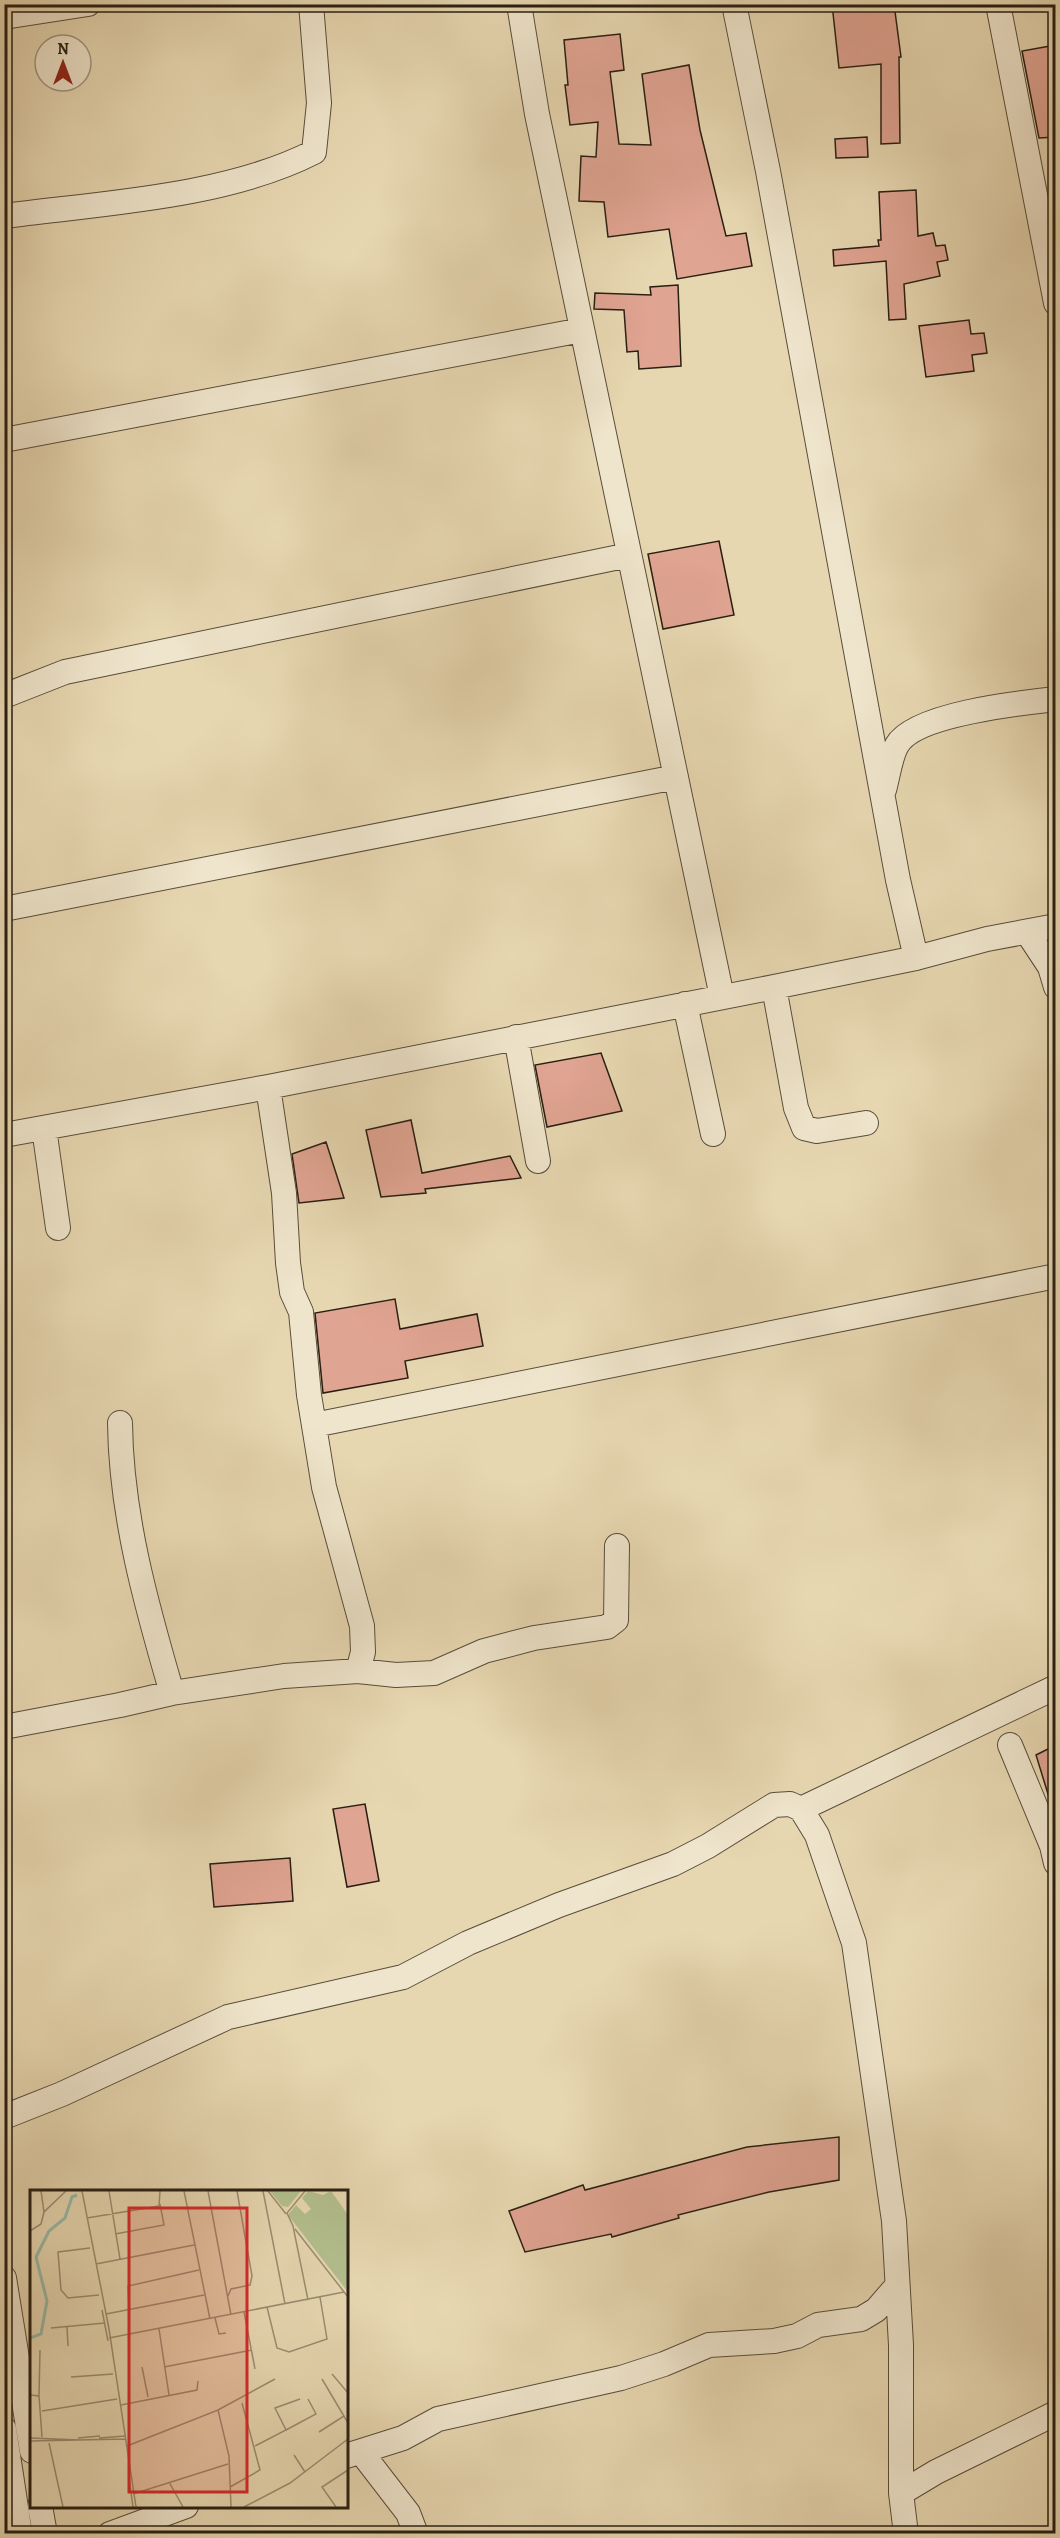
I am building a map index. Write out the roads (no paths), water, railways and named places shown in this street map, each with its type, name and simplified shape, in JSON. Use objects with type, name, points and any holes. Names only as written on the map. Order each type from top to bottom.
[{"type":"street","points":[[4,17],[88,4]]},
{"type":"street","points":[[4,216],[137,199],[212,186],[285,167],[314,152],[318,104],[311,4]]},
{"type":"street","points":[[519,4],[537,114],[722,997]]},
{"type":"street","points":[[734,4],[768,171],[804,381],[898,880],[916,958]]},
{"type":"street","points":[[998,4],[1056,303]]},
{"type":"street","points":[[4,440],[582,330]]},
{"type":"street","points":[[4,696],[65,672],[629,555]]},
{"type":"street","points":[[883,795],[897,744],[918,727],[946,718],[1002,706],[1056,699]]},
{"type":"street","points":[[5,908],[676,777]]},
{"type":"street","points":[[4,1134],[268,1087],[774,987],[916,958],[987,939],[1056,926]]},
{"type":"street","points":[[1027,932],[1050,967],[1056,987]]},
{"type":"street","points":[[774,987],[796,1108],[804,1128],[817,1131],[866,1123]]},
{"type":"street","points":[[685,1004],[713,1134]]},
{"type":"street","points":[[516,1038],[538,1161]]},
{"type":"street","points":[[268,1087],[284,1193],[292,1292],[301,1312],[314,1425],[324,1487],[362,1626],[363,1652],[358,1671]]},
{"type":"street","points":[[44,1128],[58,1228]]},
{"type":"street","points":[[314,1425],[1056,1276]]},
{"type":"street","points":[[120,1423],[123,1487],[138,1571],[172,1693]]},
{"type":"street","points":[[4,1727],[172,1693],[284,1676],[358,1671],[396,1675],[435,1673],[484,1652],[534,1638],[607,1627],[616,1620],[617,1546]]},
{"type":"street","points":[[801,1809],[1056,1687]]},
{"type":"street","points":[[1010,1745],[1052,1846],[1056,1863]]},
{"type":"street","points":[[4,2117],[62,2094],[228,2017],[403,1977],[468,1943],[559,1905],[673,1864],[708,1846],[774,1805],[790,1804],[801,1809],[817,1835],[854,1943],[894,2221],[896,2287],[902,2345],[902,2493],[906,2534]]},
{"type":"street","points":[[4,2278],[30,2439]]},
{"type":"street","points":[[416,2534],[408,2513],[354,2454],[403,2438],[438,2419],[621,2378],[664,2364],[709,2345],[774,2341],[797,2336],[818,2325],[861,2319],[876,2310],[896,2287]]},
{"type":"street","points":[[861,2319],[888,2332],[902,2345]]},
{"type":"street","points":[[902,2493],[936,2472],[1056,2413]]},
{"type":"street","points":[[4,2429],[20,2534]]},
{"type":"street","points":[[40,2508],[45,2534]]},
{"type":"street","points":[[110,2534],[181,2508]]}]
